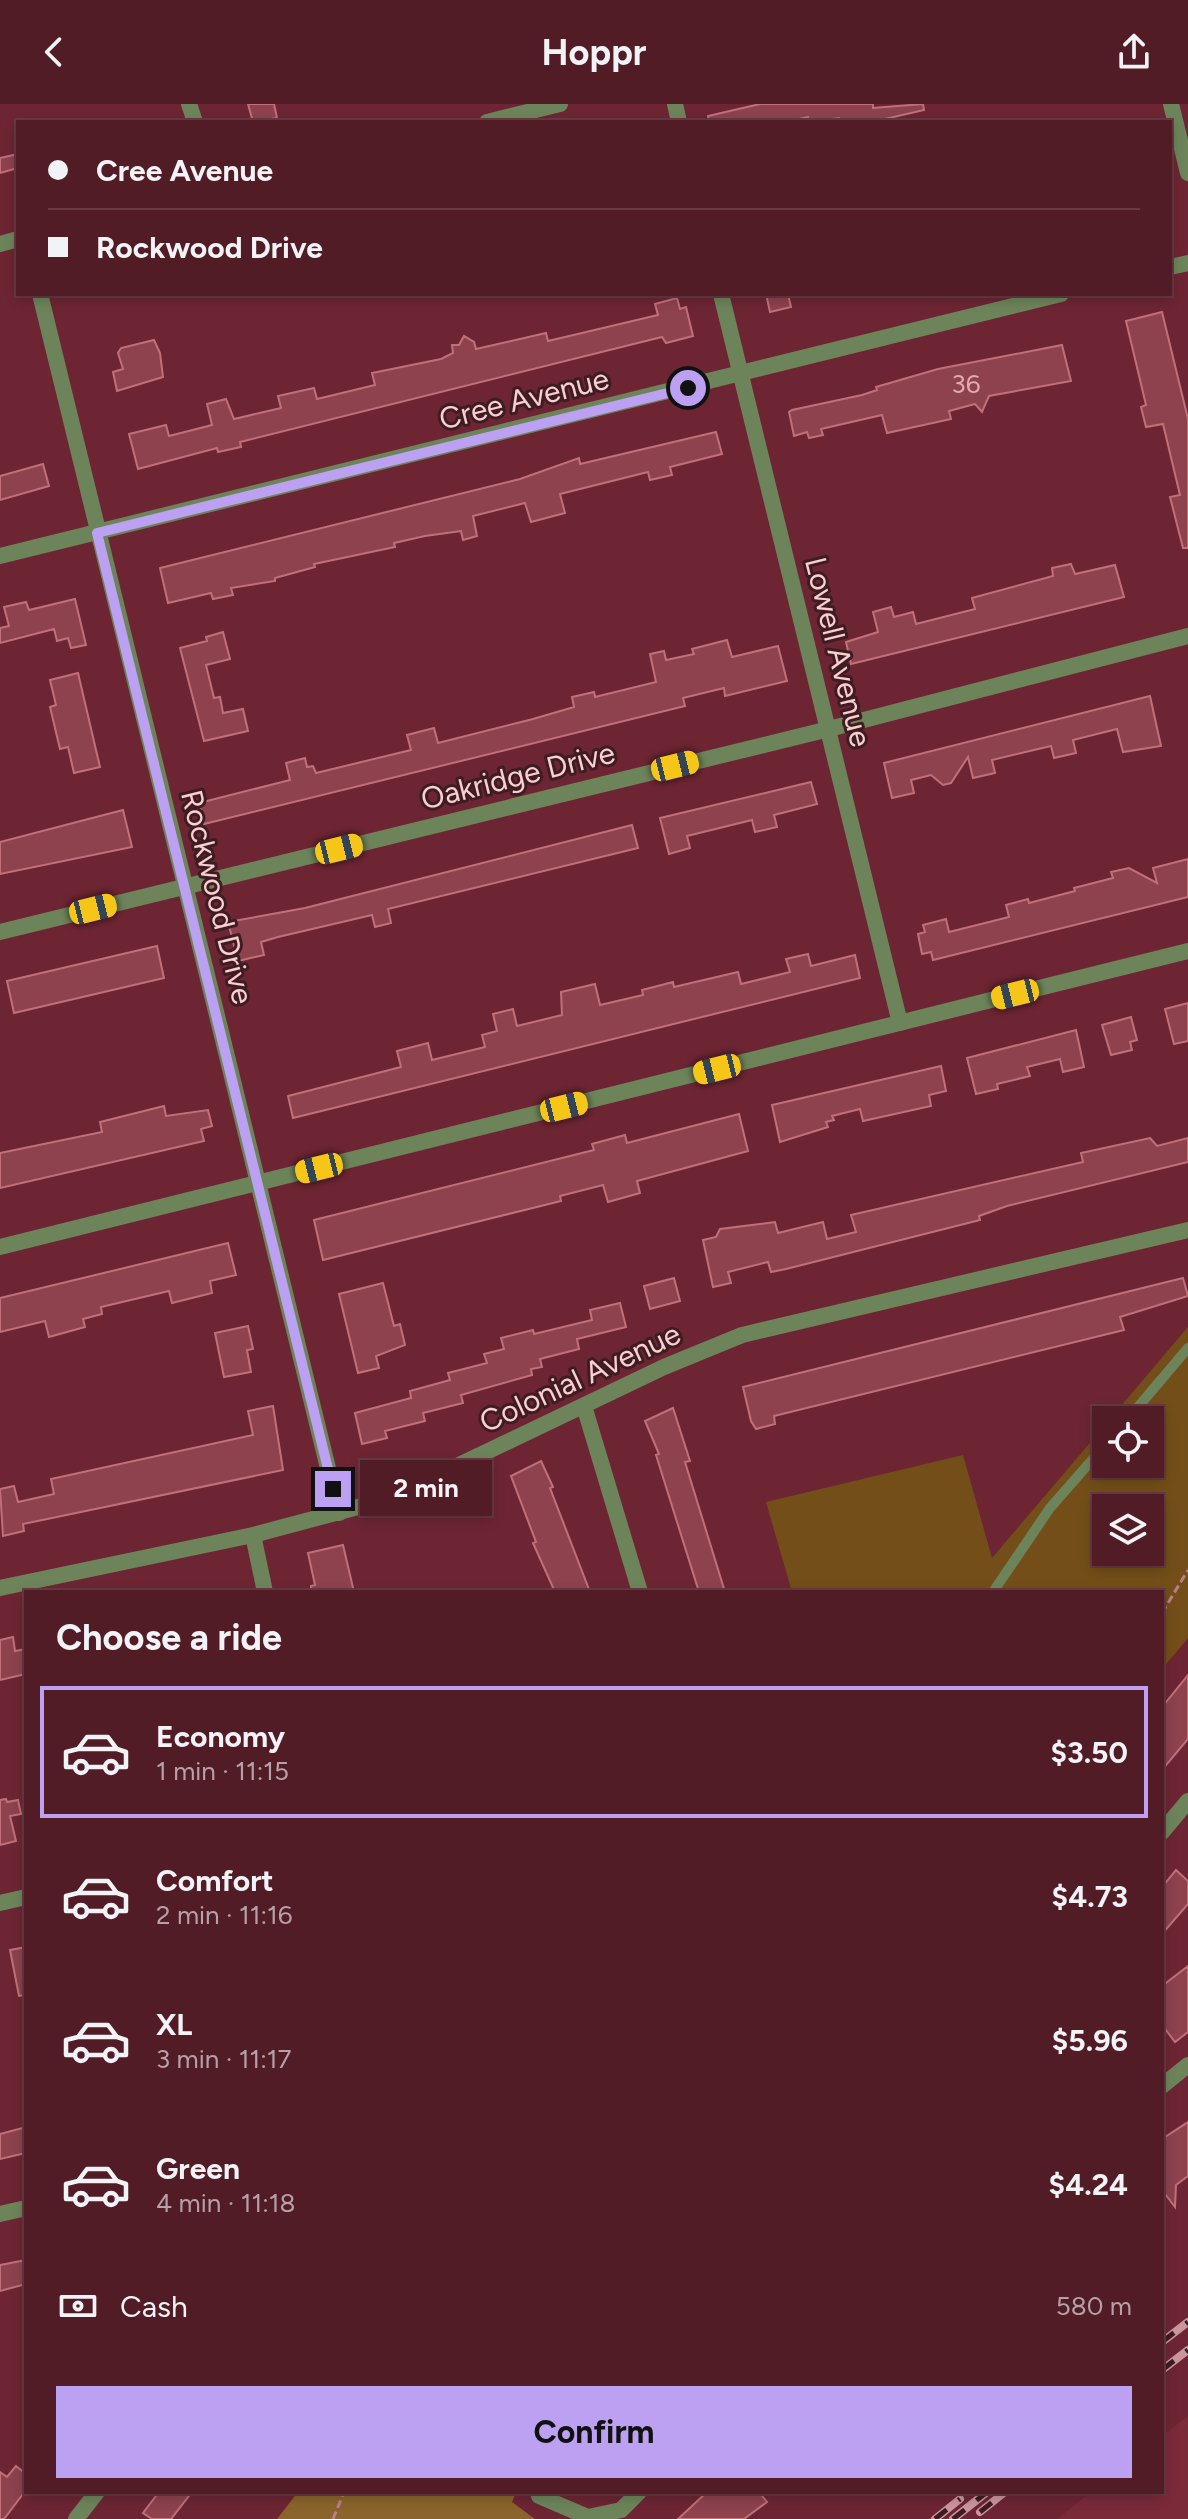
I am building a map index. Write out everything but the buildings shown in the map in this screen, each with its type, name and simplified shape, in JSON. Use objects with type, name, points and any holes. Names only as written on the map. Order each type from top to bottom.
[{"type":"street","points":[[495,120],[560,104]]},
{"type":"street","points":[[1171,104],[1188,173]]},
{"type":"street","name":"Rockwood Drive","points":[[40,296],[339,1513]]},
{"type":"street","name":"Lowell Avenue","points":[[721,296],[900,1023]]},
{"type":"street","name":"Cree Avenue","points":[[0,556],[1053,296]]},
{"type":"street","name":"Oakridge Drive","points":[[0,932],[829,729],[1188,636]]},
{"type":"street","points":[[0,1247],[1188,951]]},
{"type":"street","name":"Colonial Avenue","points":[[0,1588],[253,1535],[388,1499],[664,1367],[742,1335],[1188,1230]]},
{"type":"street","points":[[584,1406],[639,1590]]},
{"type":"street","points":[[253,1535],[265,1590]]},
{"type":"street","points":[[1164,1830],[1188,1801]]},
{"type":"street","points":[[0,1903],[24,1897]]},
{"type":"street","points":[[1164,2084],[1188,2065]]},
{"type":"street","points":[[0,2214],[24,2208]]},
{"type":"street","points":[[76,2519],[95,2494]]},
{"type":"street","points":[[539,2496],[588,2517],[621,2510],[637,2494]]},
{"type":"lane","points":[[1139,1406],[1188,1348]]},
{"type":"lane","points":[[994,1590],[1050,1508],[1092,1460]]},
{"type":"path","points":[[1164,1610],[1188,1570]]},
{"type":"path","points":[[333,2519],[343,2494]]},
{"type":"shaded area","points":[[1188,1327],[1188,1638],[1164,1667],[1164,1590],[791,1590],[766,1502],[963,1455],[992,1558],[1092,1440],[1092,1478],[1164,1478],[1164,1406],[1121,1406]]},
{"type":"shaded area","points":[[1188,2416],[1188,2519],[1057,2519],[1088,2494],[1164,2494],[1164,2434]]},
{"type":"shaded area","points":[[296,2494],[515,2494],[512,2502],[535,2519],[277,2519]]},
{"type":"railway","points":[[1164,2340],[1188,2322]]},
{"type":"railway","points":[[1164,2368],[1188,2350]]},
{"type":"railway","points":[[953,2519],[984,2494]]},
{"type":"railway","points":[[980,2512],[1002,2494]]},
{"type":"railway","points":[[935,2519],[960,2499]]},
{"type":"route","points":[[333,1489],[97,533],[688,388]]}]
